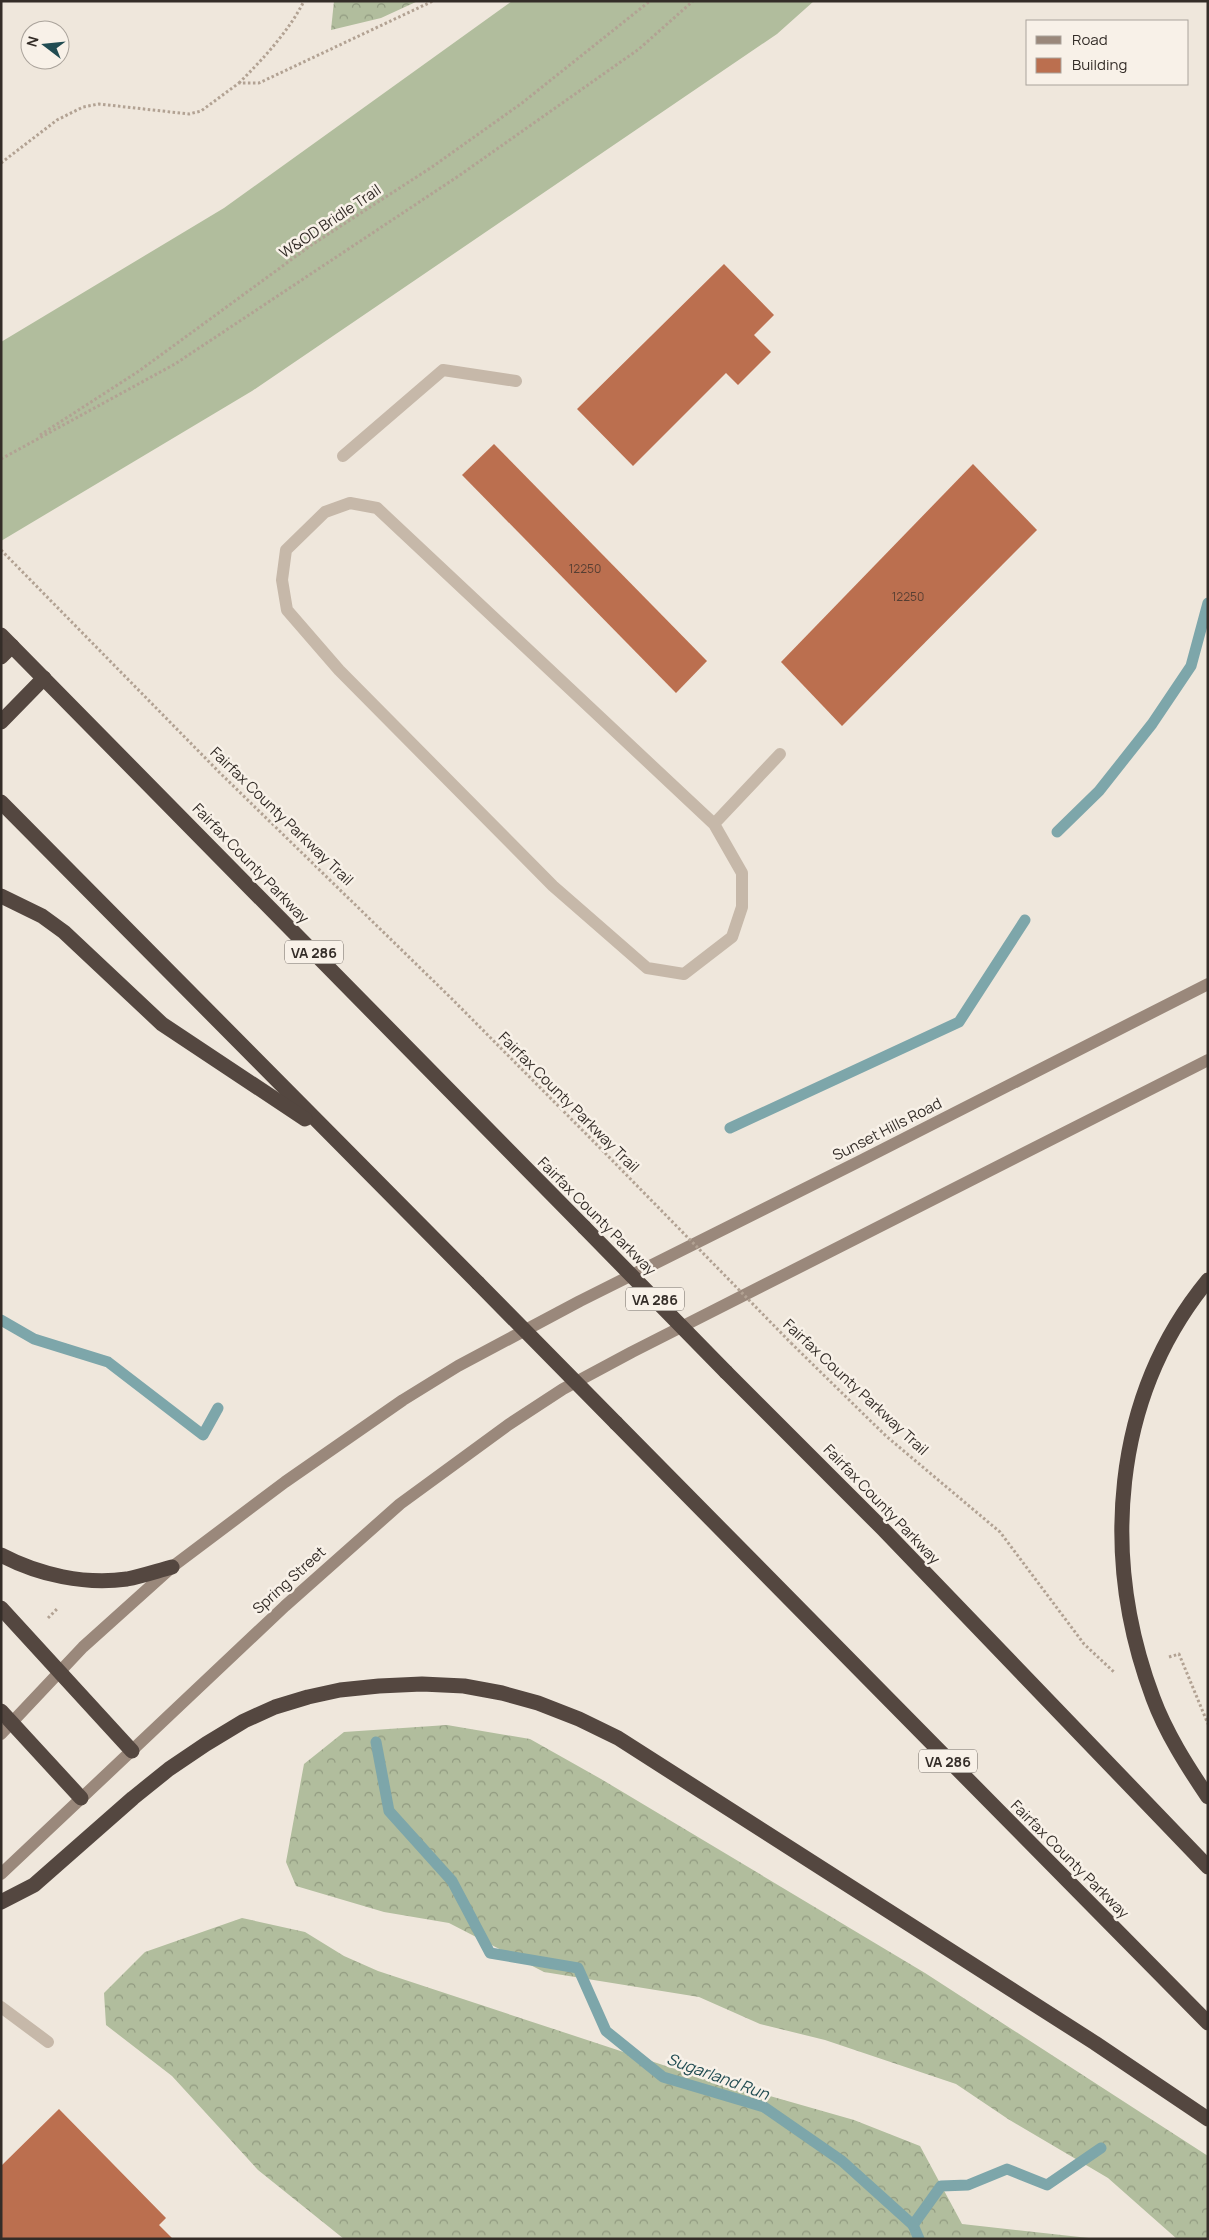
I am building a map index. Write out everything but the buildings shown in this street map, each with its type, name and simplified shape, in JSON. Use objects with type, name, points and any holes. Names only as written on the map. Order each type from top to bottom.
[{"type":"highway","name":"Fairfax County Parkway","points":[[1,635],[888,1535],[1208,1868]]},
{"type":"highway","points":[[1,657],[12,646]]},
{"type":"highway","points":[[1,722],[44,678]]},
{"type":"highway","name":"Fairfax County Parkway","points":[[1,802],[1208,2023]]},
{"type":"highway","points":[[1,896],[42,916],[64,932],[162,1024],[331,1136]]},
{"type":"highway","points":[[1208,1280],[1180,1319],[1143,1395],[1132,1434],[1125,1470],[1121,1508],[1122,1551],[1126,1593],[1134,1636],[1142,1665],[1153,1699],[1169,1734],[1208,1797]]},
{"type":"highway","points":[[1,1555],[22,1566],[42,1572],[93,1580],[127,1579],[172,1567]]},
{"type":"highway","points":[[1,1608],[132,1751]]},
{"type":"highway","points":[[1,1902],[34,1885],[169,1769],[206,1744],[267,1710],[340,1690],[422,1684],[464,1686],[502,1693],[538,1703],[618,1738],[1087,2038],[1208,2118]]},
{"type":"highway","points":[[1,1711],[82,1798]]},
{"type":"main road","name":"Sunset Hills Road","points":[[172,1567],[278,1488],[403,1400],[458,1366],[580,1301],[1208,984]]},
{"type":"main road","name":"Spring Street","points":[[1,1874],[284,1606],[400,1504],[508,1425],[563,1389],[632,1352],[883,1227],[1208,1060]]},
{"type":"main road","points":[[1,1734],[83,1647],[172,1567]]},
{"type":"lane","points":[[344,456],[442,370],[516,381]]},
{"type":"lane","points":[[350,503],[376,508],[714,824],[742,873],[742,907],[732,937],[684,974],[647,968],[553,886],[339,670],[287,610],[282,580],[286,550],[325,512],[350,503]]},
{"type":"lane","points":[[714,824],[780,754]]},
{"type":"lane","points":[[1,2007],[48,2042]]},
{"type":"path","points":[[1,163],[57,120],[84,107],[100,104],[189,114],[201,110],[239,83],[254,68],[298,14],[304,1]]},
{"type":"path","points":[[239,83],[259,82],[433,1]]},
{"type":"path","name":"W&OD Bridle Trail","points":[[16,450],[139,371],[310,246],[440,161],[522,102],[650,1]]},
{"type":"path","points":[[1,459],[175,364],[444,186],[639,49],[694,1]]},
{"type":"path","name":"Fairfax County Parkway Trail","points":[[1,550],[220,773],[451,998],[791,1343],[886,1436],[1000,1532],[1084,1644],[1115,1673]]},
{"type":"path","points":[[43,1623],[58,1608]]},
{"type":"path","points":[[1180,1654],[1208,1724]]},
{"type":"green space","points":[[334,1],[418,1],[381,18],[331,30]]},
{"type":"green space","points":[[512,1],[814,1],[777,34],[252,391],[1,541],[1,342],[224,208]]},
{"type":"green space","points":[[447,1725],[530,1739],[601,1779],[925,1973],[1208,2156],[1208,2239],[1177,2239],[1108,2178],[1008,2119],[956,2084],[825,2040],[760,2024],[699,1997],[544,1972],[449,1923],[384,1912],[296,1886],[286,1862],[304,1764],[344,1732]]},
{"type":"green space","points":[[242,1918],[305,1932],[344,1956],[378,1971],[672,2068],[854,2120],[920,2146],[962,2224],[1098,2239],[344,2239],[258,2170],[172,2076],[106,2025],[104,1993],[145,1952]]},
{"type":"waterway","points":[[1057,832],[1099,791],[1152,724],[1191,666],[1208,603]]},
{"type":"waterway","points":[[730,1128],[959,1022],[1025,920]]},
{"type":"waterway","name":"Sugarland Run","points":[[1,1320],[34,1339],[108,1362],[203,1435],[218,1408]]},
{"type":"waterway","name":"Sugarland Run","points":[[376,1742],[389,1811],[452,1881],[490,1953],[578,1968],[606,2031],[663,2077],[764,2107],[842,2161],[913,2225],[919,2239]]},
{"type":"waterway","points":[[913,2225],[941,2186],[968,2185],[1007,2169],[1047,2185],[1101,2148]]}]
